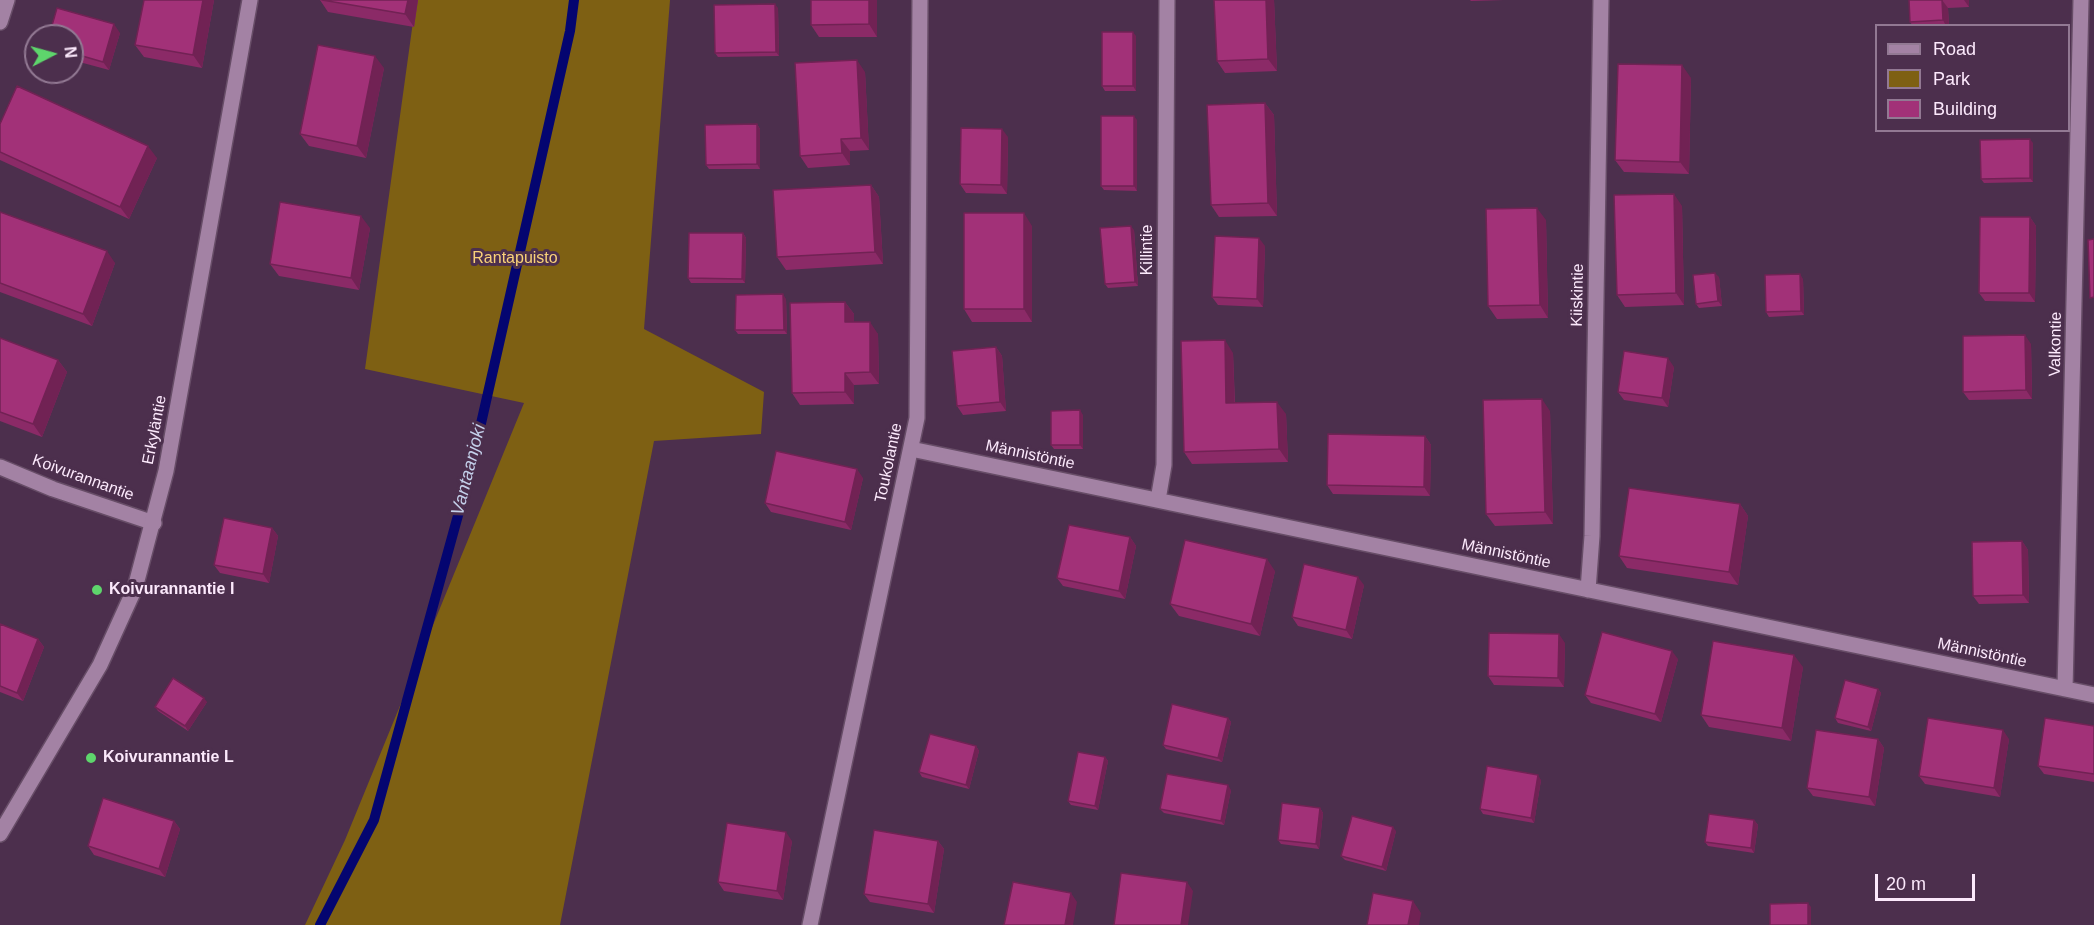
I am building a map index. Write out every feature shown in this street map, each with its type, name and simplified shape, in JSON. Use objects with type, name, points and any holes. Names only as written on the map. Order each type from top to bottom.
[{"type":"street","points":[[0,22],[7,0]]},
{"type":"street","name":"Erkyläntie","points":[[0,834],[100,665],[135,588],[166,471],[226,142],[249,0]]},
{"type":"street","name":"Toukolantie","points":[[810,925],[917,418],[920,0]]},
{"type":"street","name":"Killintie","points":[[1158,500],[1164,465],[1167,0]]},
{"type":"street","name":"Kiiskintie","points":[[1588,590],[1592,536],[1601,0]]},
{"type":"street","name":"Valkontie","points":[[2065,689],[2081,0]]},
{"type":"street","name":"Männistöntie","points":[[911,449],[2094,695]]},
{"type":"street","name":"Koivurannantie","points":[[0,467],[53,489],[154,522]]},
{"type":"green space","name":"Rantapuisto","points":[[416,0],[670,0],[644,329],[764,392],[761,434],[654,441],[560,925],[305,925],[345,840],[524,403],[365,369]]},
{"type":"building","points":[[144,0],[203,0],[193,55],[135,45]]},
{"type":"building","points":[[322,0],[408,0],[405,14]]},
{"type":"building","points":[[811,0],[869,0],[869,24],[811,25]]},
{"type":"building","points":[[1214,0],[1266,0],[1268,59],[1217,61]]},
{"type":"building","points":[[1909,0],[1942,0],[1943,20],[1910,22]]},
{"type":"building","points":[[775,4],[776,52],[715,53],[714,5]]},
{"type":"building","points":[[57,8],[114,24],[103,62],[84,56],[84,24],[52,24]]},
{"type":"building","points":[[1102,32],[1133,32],[1133,86],[1102,86]]},
{"type":"building","points":[[318,45],[375,56],[357,146],[300,134]]},
{"type":"building","points":[[857,60],[861,138],[841,139],[842,153],[800,156],[795,63]]},
{"type":"building","points":[[1618,64],[1682,65],[1680,162],[1615,160]]},
{"type":"building","points":[[17,86],[148,146],[120,207],[0,152],[0,124]]},
{"type":"building","points":[[1265,103],[1268,203],[1211,205],[1207,105]]},
{"type":"building","points":[[1101,116],[1134,116],[1134,186],[1101,186]]},
{"type":"building","points":[[757,124],[757,164],[706,165],[705,125]]},
{"type":"building","points":[[961,128],[1002,129],[1001,185],[960,184]]},
{"type":"building","points":[[2030,139],[2030,178],[1981,179],[1980,140]]},
{"type":"building","points":[[871,185],[875,252],[777,257],[773,190]]},
{"type":"building","points":[[1674,194],[1676,293],[1617,295],[1614,195]]},
{"type":"building","points":[[280,202],[361,216],[351,278],[270,264]]},
{"type":"building","points":[[1537,208],[1540,305],[1488,306],[1486,209]]},
{"type":"building","points":[[0,212],[107,251],[83,314],[0,283]]},
{"type":"building","points":[[964,213],[1024,213],[1024,309],[964,309]]},
{"type":"building","points":[[1980,217],[2030,217],[2029,293],[1979,293]]},
{"type":"building","points":[[1131,226],[1135,282],[1105,284],[1100,228]]},
{"type":"building","points":[[689,233],[743,233],[742,279],[688,278]]},
{"type":"building","points":[[1215,236],[1259,238],[1257,299],[1212,297]]},
{"type":"building","points":[[2094,239],[2094,297],[2090,298],[2088,240]]},
{"type":"building","points":[[1715,273],[1718,301],[1696,304],[1693,275]]},
{"type":"building","points":[[1800,274],[1801,311],[1766,312],[1765,275]]},
{"type":"building","points":[[783,294],[784,330],[735,330],[736,295]]},
{"type":"building","points":[[845,302],[845,322],[870,322],[870,372],[845,373],[845,392],[792,393],[790,303]]},
{"type":"building","points":[[2025,335],[2026,390],[1963,392],[1963,336]]},
{"type":"building","points":[[0,338],[58,360],[33,424],[0,412]]},
{"type":"building","points":[[1225,340],[1226,403],[1277,402],[1279,449],[1184,452],[1181,341]]},
{"type":"building","points":[[996,347],[1000,402],[957,406],[952,351]]},
{"type":"building","points":[[1624,351],[1668,358],[1662,398],[1618,392]]},
{"type":"building","points":[[1542,399],[1545,512],[1486,514],[1483,400]]},
{"type":"building","points":[[1080,410],[1080,445],[1051,445],[1051,411]]},
{"type":"building","points":[[1328,434],[1425,436],[1424,487],[1327,485]]},
{"type":"building","points":[[776,451],[857,469],[845,522],[765,503]]},
{"type":"building","points":[[1629,488],[1740,504],[1729,572],[1619,556]]},
{"type":"building","points":[[224,518],[272,528],[263,574],[214,565]]},
{"type":"building","points":[[1069,525],[1130,537],[1119,591],[1057,578]]},
{"type":"building","points":[[1185,540],[1267,559],[1251,624],[1170,604]]},
{"type":"building","points":[[2022,541],[2023,595],[1973,596],[1972,542]]},
{"type":"building","points":[[1304,564],[1358,577],[1346,630],[1292,617]]},
{"type":"building","points":[[0,624],[38,639],[17,693],[0,686]]},
{"type":"building","points":[[1602,632],[1672,651],[1655,714],[1585,695]]},
{"type":"building","points":[[1489,633],[1559,634],[1558,678],[1488,676]]},
{"type":"building","points":[[1713,641],[1794,655],[1782,728],[1701,715]]},
{"type":"building","points":[[173,678],[204,698],[185,726],[155,707]]},
{"type":"building","points":[[1845,680],[1878,689],[1868,727],[1835,718]]},
{"type":"building","points":[[1172,704],[1228,718],[1218,758],[1163,745]]},
{"type":"building","points":[[1928,718],[2003,730],[1994,788],[1919,776]]},
{"type":"building","points":[[2045,718],[2094,726],[2094,774],[2038,766]]},
{"type":"building","points":[[1816,730],[1878,739],[1869,797],[1807,788]]},
{"type":"building","points":[[930,734],[976,746],[966,785],[919,772]]},
{"type":"building","points":[[1078,752],[1105,757],[1095,806],[1068,801]]},
{"type":"building","points":[[1487,766],[1538,775],[1531,818],[1480,809]]},
{"type":"building","points":[[1167,774],[1228,785],[1221,821],[1160,809]]},
{"type":"building","points":[[103,798],[174,821],[159,869],[88,846]]},
{"type":"building","points":[[1282,803],[1320,808],[1316,844],[1278,840]]},
{"type":"building","points":[[1709,814],[1754,820],[1751,848],[1705,842]]},
{"type":"building","points":[[1352,816],[1393,827],[1382,867],[1341,856]]},
{"type":"building","points":[[727,823],[786,832],[777,891],[718,882]]},
{"type":"building","points":[[874,830],[938,841],[928,904],[864,894]]},
{"type":"building","points":[[1121,873],[1187,882],[1181,925],[1114,925]]},
{"type":"building","points":[[1013,882],[1071,893],[1065,925],[1004,925]]},
{"type":"building","points":[[1373,893],[1413,901],[1408,925],[1367,925]]},
{"type":"building","points":[[1808,903],[1808,925],[1770,925],[1770,904]]},
{"type":"waterway","name":"Vantaanjoki","points":[[320,925],[374,820],[470,472],[570,31],[574,0]]},
{"type":"place","name":"Koivurannantie I","points":[[97,590]]},
{"type":"place","name":"Koivurannantie L","points":[[91,758]]}]
